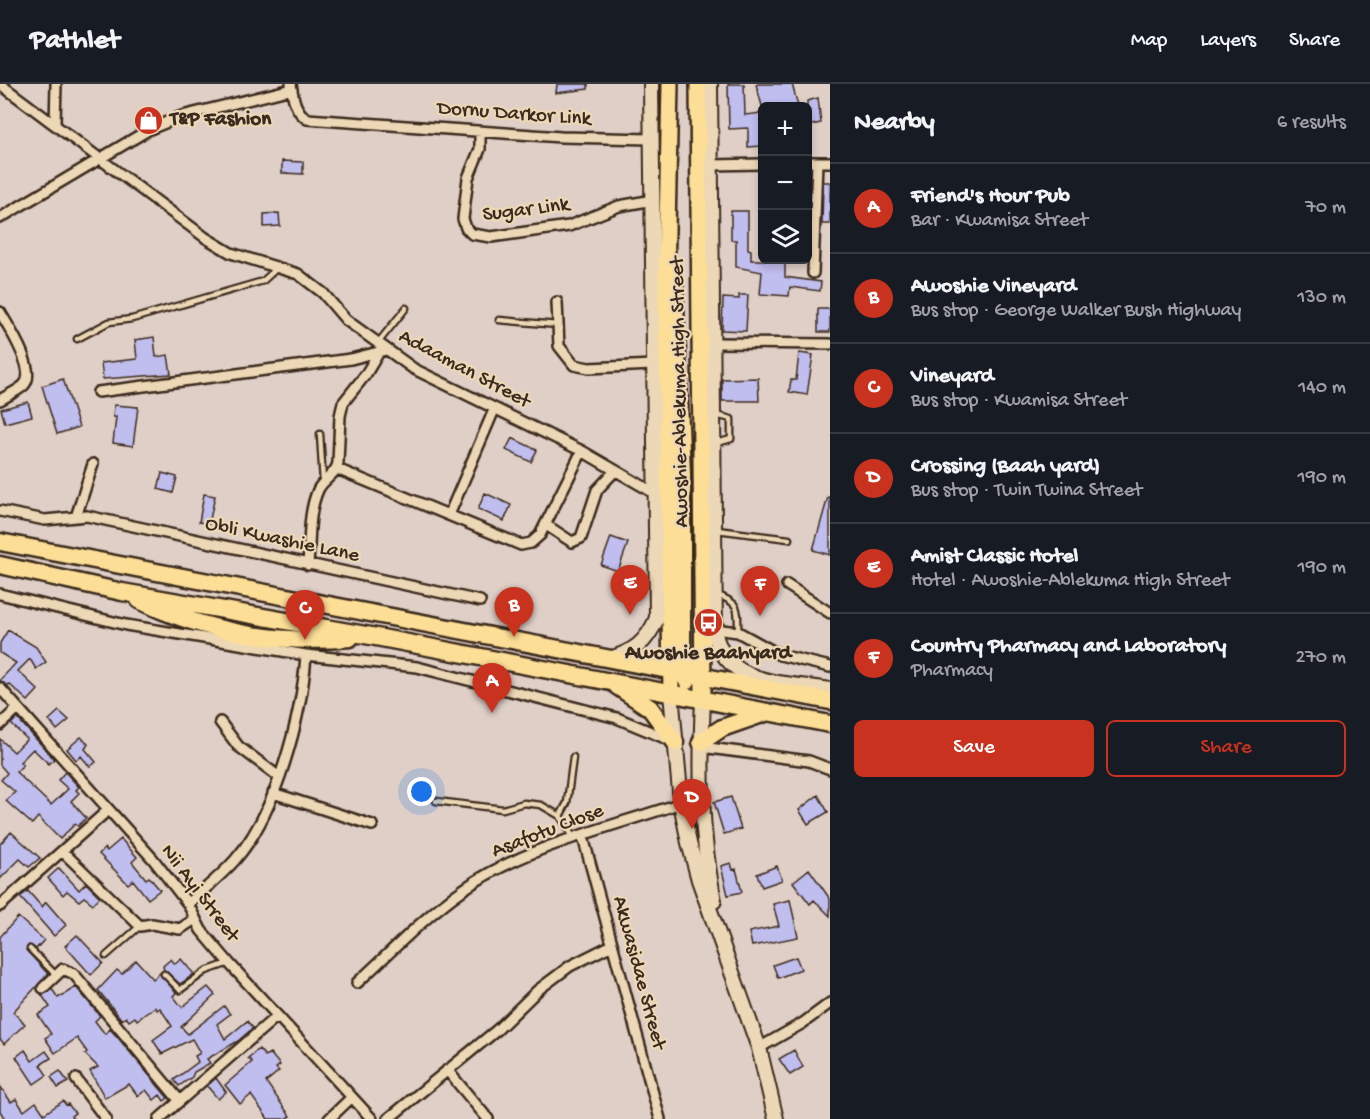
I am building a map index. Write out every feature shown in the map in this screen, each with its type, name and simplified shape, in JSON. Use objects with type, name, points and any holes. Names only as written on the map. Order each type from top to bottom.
[{"type":"highway","points":[[668,266],[674,281],[679,383],[682,654],[676,671]]},
{"type":"highway","points":[[0,534],[25,539],[54,552]]},
{"type":"highway","points":[[0,542],[830,701]]},
{"type":"highway","points":[[0,565],[122,592],[371,636],[830,724]]},
{"type":"highway","points":[[682,654],[694,662],[704,655]]},
{"type":"highway","points":[[676,671],[704,699]]},
{"type":"highway","points":[[612,682],[650,708],[675,742]]},
{"type":"highway","points":[[701,744],[722,728],[770,712]]},
{"type":"main road","name":"Awoshie-Ablekuma High Street","points":[[670,84],[661,223],[668,266],[676,671],[671,693]]},
{"type":"main road","name":"Awoshie-Ablekuma High Street","points":[[698,84],[709,529],[704,699]]},
{"type":"street","name":"Adaaman Street","points":[[0,84],[56,123],[98,158],[206,238],[231,253],[276,269],[298,274],[310,281],[346,320],[381,348],[414,369],[582,451],[614,472],[656,494]]},
{"type":"street","points":[[56,84],[56,123]]},
{"type":"street","name":"Awoshie-Ablekuma High Street","points":[[608,660],[632,651],[644,642],[657,618],[653,365],[661,223],[653,200],[651,84]]},
{"type":"street","name":"Awoshie-Ablekuma High Street","points":[[710,84],[714,443],[709,529],[714,628],[723,656],[734,669],[752,677],[830,690]]},
{"type":"street","points":[[0,218],[150,129],[182,116],[286,87]]},
{"type":"street","name":"Dornu Darkor Link","points":[[286,87],[300,114],[307,119],[480,132],[651,140]]},
{"type":"street","name":"Sugar Link","points":[[480,132],[480,148],[468,178],[463,219],[466,228],[472,234],[491,237],[569,226],[619,206],[653,200]]},
{"type":"street","points":[[813,273],[812,162],[830,162]]},
{"type":"street","points":[[711,165],[758,164]]},
{"type":"street","points":[[557,302],[559,346],[574,365],[589,368],[653,365]]},
{"type":"street","points":[[0,312],[26,361],[29,377],[25,384],[0,400]]},
{"type":"street","points":[[713,343],[830,344]]},
{"type":"street","points":[[98,392],[351,359],[381,348]]},
{"type":"street","points":[[308,565],[313,511],[318,490],[337,469],[343,404],[366,374],[381,348]]},
{"type":"street","points":[[449,515],[494,410]]},
{"type":"street","points":[[337,469],[449,515],[467,525],[521,545],[531,543],[546,525],[582,451]]},
{"type":"street","points":[[76,517],[93,464]]},
{"type":"street","points":[[546,525],[572,542],[581,538],[597,490],[614,472]]},
{"type":"street","name":"Obli Kwashie Lane","points":[[0,511],[45,520],[87,516],[480,601]]},
{"type":"street","points":[[787,585],[830,613]]},
{"type":"street","points":[[0,594],[126,625],[306,655],[417,667],[617,718],[675,742]]},
{"type":"street","points":[[714,628],[738,632],[780,655],[830,667]]},
{"type":"street","points":[[188,904],[235,861],[257,829],[273,793],[304,687],[306,655]]},
{"type":"street","name":"Nii Ayi Street","points":[[0,688],[107,811],[153,859],[188,904],[201,930],[229,963],[372,1119]]},
{"type":"street","points":[[671,693],[681,803],[699,880],[759,1048],[776,1119]]},
{"type":"street","points":[[704,699],[699,794],[705,860],[725,950]]},
{"type":"street","points":[[0,725],[18,708]]},
{"type":"street","points":[[220,722],[238,746],[278,776]]},
{"type":"street","points":[[701,744],[809,761],[830,769]]},
{"type":"street","points":[[273,793],[372,825]]},
{"type":"street","name":"Asafotu Close","points":[[357,983],[432,913],[465,888],[502,866],[681,803]]},
{"type":"street","points":[[0,906],[107,811]]},
{"type":"street","name":"Akwasidae Street","points":[[578,838],[612,945],[660,1119]]},
{"type":"street","points":[[62,851],[140,926],[152,924],[180,929],[195,919]]},
{"type":"street","points":[[388,1119],[497,1030],[538,990],[570,966],[612,945]]},
{"type":"street","points":[[43,988],[63,969],[74,974],[179,1100]]},
{"type":"street","points":[[759,1048],[803,1023],[830,1003]]},
{"type":"street","points":[[159,1119],[277,1016]]},
{"type":"street","points":[[447,1070],[488,1119]]},
{"type":"street","points":[[76,1078],[106,1119]]},
{"type":"street","points":[[329,1119],[352,1097]]},
{"type":"lane","points":[[77,339],[109,322],[132,319],[263,281],[276,269]]},
{"type":"lane","points":[[381,348],[406,308]]},
{"type":"lane","points":[[499,320],[558,325]]},
{"type":"lane","points":[[320,434],[323,482]]},
{"type":"lane","points":[[709,529],[789,539]]},
{"type":"lane","points":[[713,593],[732,600],[736,604],[738,632]]},
{"type":"lane","points":[[560,816],[567,803],[573,757]]},
{"type":"lane","points":[[436,801],[503,809],[530,804],[541,806],[560,816],[578,838]]},
{"type":"lane","points":[[106,956],[140,926]]},
{"type":"lane","points":[[30,949],[56,975]]},
{"type":"lane","points":[[164,974],[180,990],[206,970],[229,963]]},
{"type":"building","points":[[557,84],[588,84],[588,89],[556,93]]},
{"type":"building","points":[[728,84],[744,84],[745,115],[758,113],[758,146],[748,147],[748,128],[729,129]]},
{"type":"building","points":[[756,84],[792,84],[797,102],[761,102]]},
{"type":"building","points":[[818,98],[821,123],[812,125],[812,102],[807,101]]},
{"type":"building","points":[[282,161],[303,162],[303,174],[282,173]]},
{"type":"building","points":[[823,182],[830,182],[830,224],[822,224]]},
{"type":"building","points":[[731,211],[748,211],[748,249],[751,250],[751,260],[758,260],[758,264],[785,264],[785,277],[821,282],[820,291],[790,287],[789,296],[760,294],[762,272],[736,267],[736,240],[731,240]]},
{"type":"building","points":[[279,213],[280,226],[264,227],[264,214]]},
{"type":"building","points":[[739,295],[748,295],[746,331],[722,330],[723,298],[739,299]]},
{"type":"building","points":[[818,309],[830,309],[830,332],[818,332]]},
{"type":"building","points":[[154,337],[156,357],[168,355],[171,374],[103,379],[101,363],[137,359],[135,340]]},
{"type":"building","points":[[799,353],[813,355],[807,395],[789,392],[791,380],[796,380]]},
{"type":"building","points":[[758,378],[759,401],[722,401],[722,379]]},
{"type":"building","points":[[63,379],[79,427],[57,434],[42,386]]},
{"type":"building","points":[[28,402],[32,416],[5,423],[1,409]]},
{"type":"building","points":[[114,405],[138,407],[133,446],[113,443],[116,417],[113,417]]},
{"type":"building","points":[[512,438],[537,450],[531,462],[506,450]]},
{"type":"building","points":[[162,473],[177,477],[173,493],[158,489]]},
{"type":"building","points":[[485,493],[511,505],[504,521],[478,509]]},
{"type":"building","points":[[204,494],[215,496],[209,524],[199,522]]},
{"type":"building","points":[[828,497],[830,497],[830,555],[813,550]]},
{"type":"building","points":[[611,537],[628,543],[618,571],[601,565]]},
{"type":"building","points":[[8,630],[36,647],[46,662],[36,669],[30,659],[18,671],[38,690],[28,701],[9,684],[7,686],[0,680],[16,663],[0,653],[0,643]]},
{"type":"building","points":[[59,711],[69,720],[57,730],[49,720]]},
{"type":"building","points":[[17,718],[54,759],[49,764],[33,749],[20,762],[23,765],[16,772],[51,805],[68,789],[58,780],[65,772],[79,787],[76,790],[79,793],[71,801],[86,818],[78,826],[75,824],[60,839],[38,817],[32,824],[6,801],[15,792],[1,780],[7,773],[0,765],[0,739],[14,752],[27,739],[11,724]]},
{"type":"building","points":[[81,737],[88,744],[85,749],[96,762],[90,767],[81,756],[76,760],[67,749]]},
{"type":"building","points":[[818,795],[828,812],[808,824],[799,810]]},
{"type":"building","points":[[731,797],[741,829],[724,834],[714,802]]},
{"type":"building","points":[[11,832],[40,858],[29,867],[20,859],[0,879],[0,844]]},
{"type":"building","points":[[121,839],[137,857],[132,862],[146,879],[149,877],[160,890],[148,899],[133,880],[128,884],[99,854],[105,848],[107,851]]},
{"type":"building","points":[[731,863],[733,870],[736,869],[742,892],[728,895],[721,866]]},
{"type":"building","points":[[777,866],[782,880],[762,887],[757,874]]},
{"type":"building","points":[[59,868],[79,890],[86,883],[100,897],[93,904],[84,897],[79,901],[67,891],[63,895],[48,878]]},
{"type":"building","points":[[809,869],[830,899],[830,916],[814,900],[810,904],[793,882]]},
{"type":"building","points":[[28,891],[42,907],[46,902],[66,925],[54,936],[20,897]]},
{"type":"building","points":[[790,900],[798,937],[752,946],[749,932],[779,926],[773,904]]},
{"type":"building","points":[[18,917],[44,940],[36,949],[29,945],[26,950],[48,974],[13,1012],[25,1024],[4,1044],[0,1039],[0,937]]},
{"type":"building","points":[[77,935],[103,963],[91,975],[65,946]]},
{"type":"building","points":[[796,957],[801,969],[778,978],[773,965]]},
{"type":"building","points":[[171,959],[175,964],[181,959],[194,974],[180,984],[164,970],[163,966]]},
{"type":"building","points":[[136,960],[153,979],[160,973],[176,993],[173,996],[182,1007],[208,987],[215,995],[181,1027],[188,1034],[224,1006],[230,1014],[217,1024],[225,1039],[247,1021],[253,1028],[238,1041],[207,1059],[210,1063],[194,1072],[192,1077],[179,1086],[174,1080],[198,1062],[195,1056],[200,1053],[192,1039],[162,1054],[153,1040],[172,1026],[160,1008],[157,1010],[155,1007],[137,1020],[135,1017],[129,1021],[126,1017],[122,1020],[98,990],[117,970],[122,974]]},
{"type":"building","points":[[76,987],[100,1016],[95,1021],[105,1034],[110,1029],[168,1098],[164,1101],[160,1095],[154,1100],[146,1090],[138,1096],[129,1084],[105,1098],[90,1071],[98,1067],[85,1054],[87,1052],[77,1038],[55,1053],[45,1038],[51,1034],[38,1015],[50,1007],[41,994],[52,989],[58,998]]},
{"type":"building","points":[[259,1049],[265,1056],[270,1053],[280,1065],[276,1068],[279,1071],[266,1082],[290,1116],[285,1119],[268,1119],[251,1095],[240,1104],[225,1085],[252,1062],[248,1058]]},
{"type":"building","points":[[25,1050],[32,1061],[46,1051],[51,1058],[40,1065],[47,1075],[34,1084],[16,1057]]},
{"type":"building","points":[[794,1050],[803,1067],[790,1075],[779,1059]]},
{"type":"building","points":[[60,1071],[68,1082],[58,1088],[51,1077]]},
{"type":"building","points":[[216,1078],[226,1092],[218,1099],[207,1086]]},
{"type":"building","points":[[0,1086],[11,1102],[16,1099],[24,1111],[36,1102],[44,1114],[63,1101],[75,1113],[71,1116],[73,1119],[5,1119],[0,1111]]},
{"type":"place","name":"T&P Fashion","points":[[149,120]]},
{"type":"place","name":"Amist Classic Hotel","points":[[630,615]]},
{"type":"place","name":"Country Pharmacy and Laboratory","points":[[760,616]]},
{"type":"place","name":"Awoshie Baahyard","points":[[708,623]]},
{"type":"place","name":"Awoshie Vineyard","points":[[514,637]]},
{"type":"place","name":"Vineyard","points":[[305,640]]},
{"type":"place","name":"Friend's Hour Pub","points":[[492,713]]},
{"type":"place","name":"Crossing (Baah yard)","points":[[692,829]]}]
